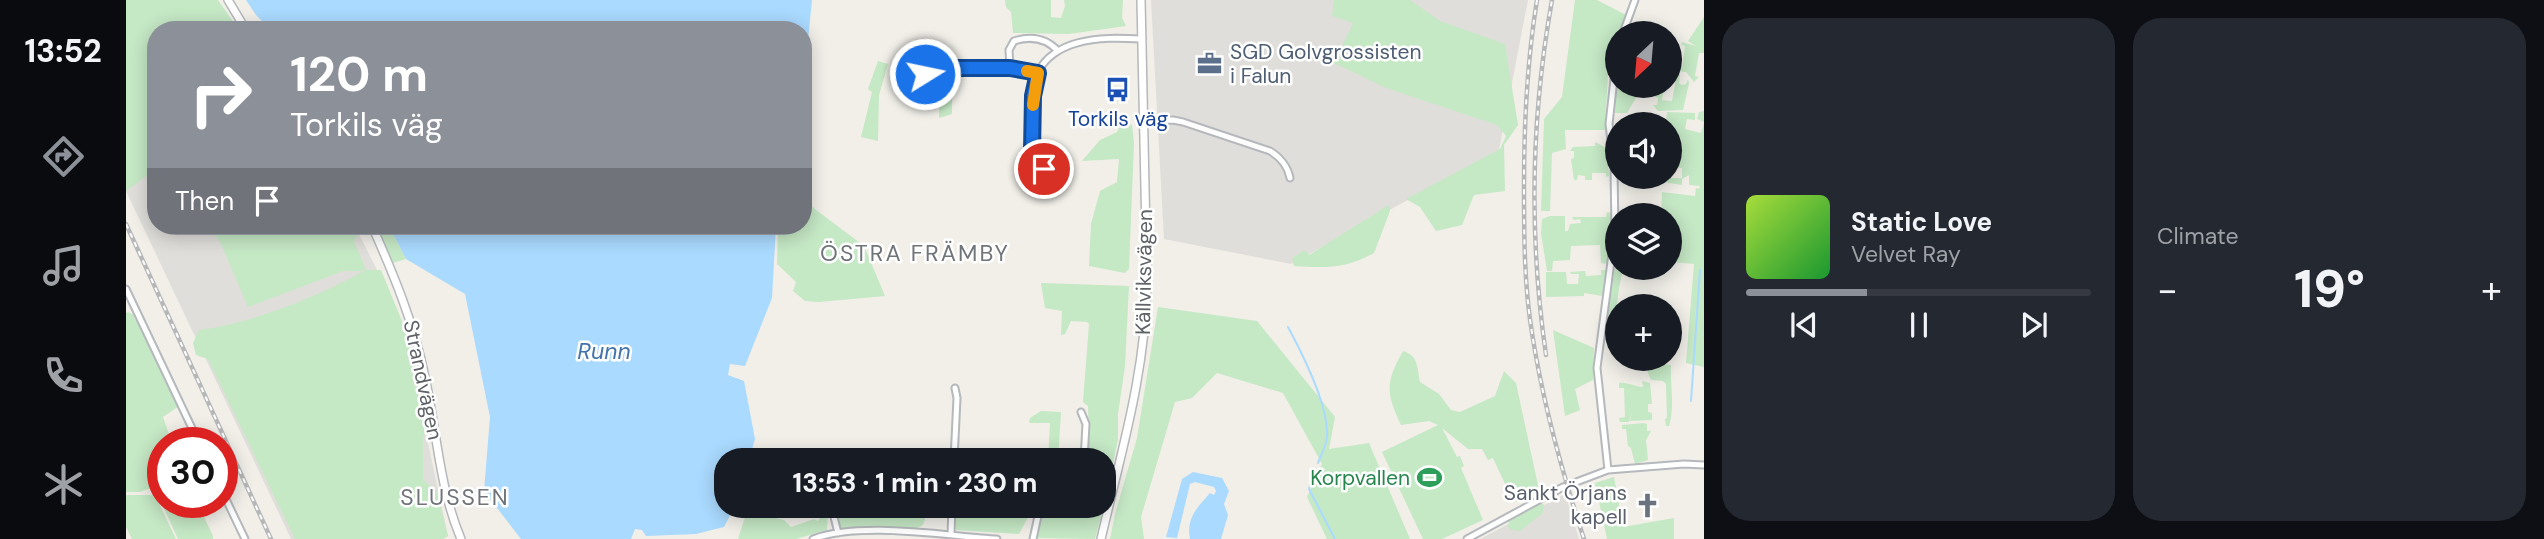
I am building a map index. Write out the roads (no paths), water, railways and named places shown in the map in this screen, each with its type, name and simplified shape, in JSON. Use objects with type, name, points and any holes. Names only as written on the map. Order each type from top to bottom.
[{"type":"street","points":[[228,0],[241,21]]},
{"type":"street","name":"Källviksvägen","points":[[1101,539],[1133,410],[1142,355],[1147,282],[1141,0]]},
{"type":"street","points":[[1627,21],[1635,0]]},
{"type":"street","points":[[1032,152],[1047,178],[1041,190],[1032,190],[1032,152],[1033,96],[1038,73],[1051,55],[1073,44],[1090,40],[1142,39]]},
{"type":"street","points":[[1010,68],[1009,50],[1014,41],[1044,40],[1058,51]]},
{"type":"street","points":[[925,74],[935,68],[1010,68],[1038,73]]},
{"type":"street","points":[[1608,470],[1597,368],[1615,231],[1614,168],[1609,124],[1612,98]]},
{"type":"street","points":[[1143,121],[1183,122],[1262,148],[1280,158],[1290,178]]},
{"type":"street","name":"Strandvägen","points":[[376,235],[413,326],[432,410],[446,500],[461,539]]},
{"type":"street","points":[[126,289],[192,427]]},
{"type":"street","points":[[127,308],[135,306]]},
{"type":"street","points":[[955,388],[955,448]]},
{"type":"street","points":[[1082,412],[1086,424],[1085,448]]},
{"type":"street","points":[[1467,539],[1563,486],[1608,470],[1704,465]]},
{"type":"street","points":[[234,518],[244,539]]},
{"type":"street","points":[[834,518],[838,533]]},
{"type":"street","points":[[951,535],[952,518]]},
{"type":"street","points":[[1032,539],[1037,518]]},
{"type":"street","points":[[813,539],[858,531],[997,539]]},
{"type":"water","points":[[246,0],[812,0],[810,21],[262,21]]},
{"type":"water","name":"Runn","points":[[394,235],[776,235],[772,298],[745,366],[730,364],[728,375],[744,381],[755,439],[752,448],[714,448],[714,518],[729,518],[724,527],[696,534],[646,536],[642,530],[635,529],[631,539],[521,539],[484,491],[490,417],[465,294],[406,259]]},
{"type":"water","points":[[1193,472],[1222,478],[1229,491],[1224,504],[1228,515],[1221,539],[1190,539],[1191,519],[1210,493],[1214,495],[1216,491],[1214,487],[1195,482],[1190,484],[1177,538],[1166,537],[1182,479]]},
{"type":"waterway","points":[[1691,401],[1700,270]]},
{"type":"waterway","points":[[1288,327],[1314,380],[1324,411],[1327,437],[1318,463]]},
{"type":"waterway","points":[[1313,476],[1309,489],[1335,539]]},
{"type":"railway","points":[[1537,0],[1528,69],[1525,139],[1524,241],[1527,296],[1547,412],[1584,539]]},
{"type":"railway","points":[[1546,355],[1537,267],[1535,178],[1540,88],[1552,0]]},
{"type":"railway","points":[[126,224],[271,539]]},
{"type":"place","name":"SGD Golvgrossisten i Falun","points":[[1210,64]]},
{"type":"place","name":"Torkils väg","points":[[1118,90]]},
{"type":"place","name":"Korpvallen","points":[[1430,478]]},
{"type":"place","name":"Sankt Örjans kapell","points":[[1647,505]]},
{"type":"district","name":"ÖSTRA FRÄMBY","points":[[915,253]]},
{"type":"district","name":"SLUSSEN","points":[[455,497]]}]
